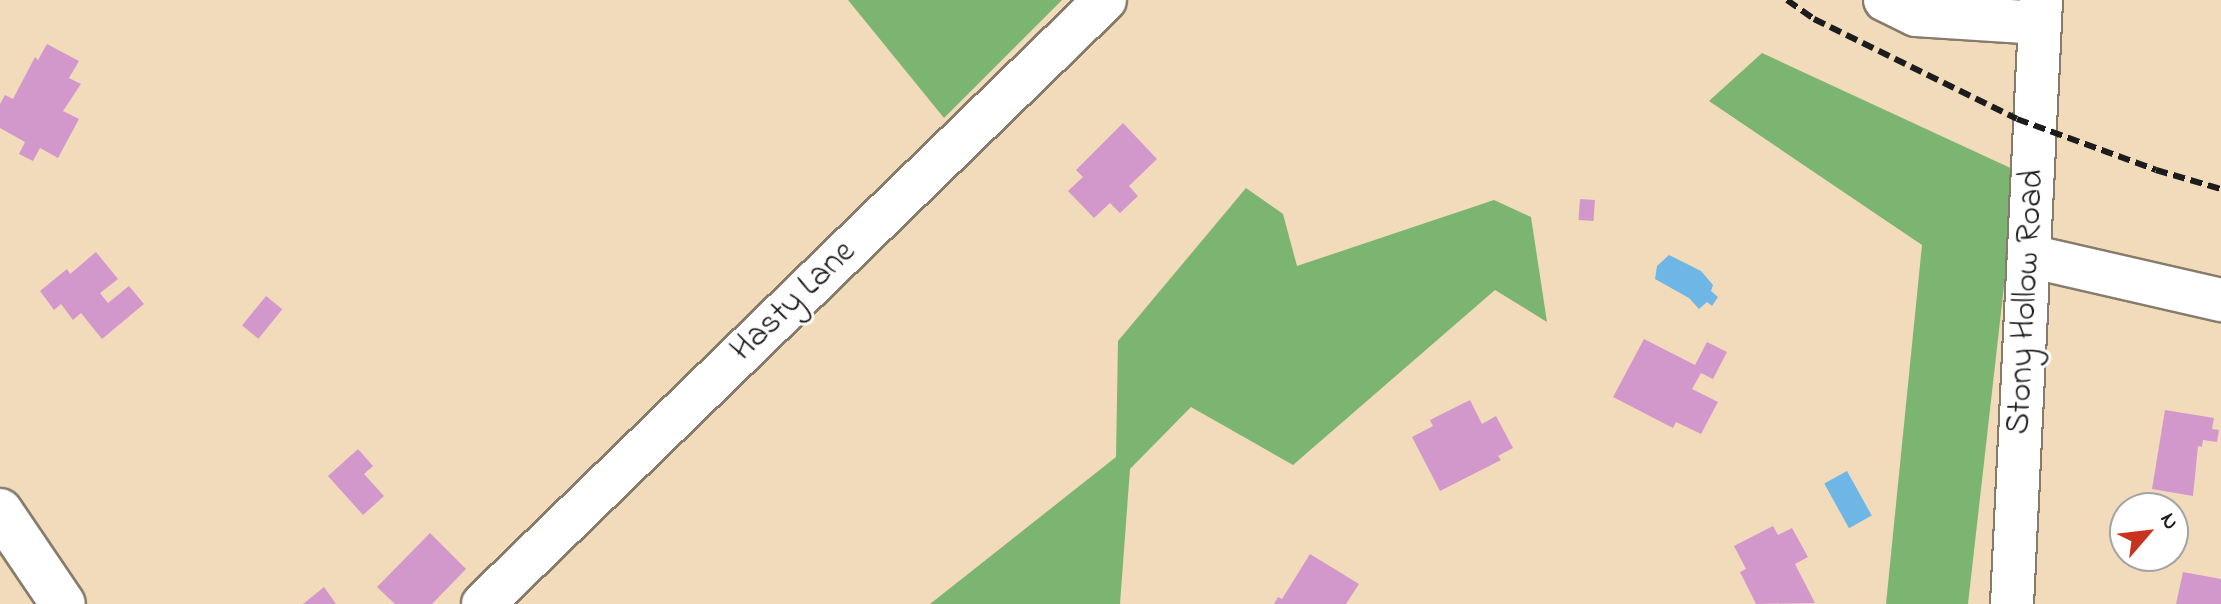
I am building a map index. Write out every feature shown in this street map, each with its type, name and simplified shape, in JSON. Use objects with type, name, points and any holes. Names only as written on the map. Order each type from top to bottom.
[{"type":"main road","points":[[0,511],[63,604]]},
{"type":"street","name":"Hasty Lane","points":[[483,604],[1105,0]]},
{"type":"street","points":[[1885,0],[1916,15],[2040,11]]},
{"type":"street","name":"Stony Hollow Road","points":[[2012,604],[2040,11]]},
{"type":"street","points":[[2029,256],[2221,300]]},
{"type":"green space","points":[[848,0],[1062,0],[944,118]]},
{"type":"green space","points":[[1762,53],[2017,171],[1968,604],[1886,604],[1922,245],[1709,101]]},
{"type":"green space","points":[[1246,188],[1283,214],[1297,266],[1494,200],[1531,217],[1547,322],[1495,290],[1293,465],[1191,407],[1130,469],[1120,604],[930,604],[1116,457],[1118,341]]},
{"type":"water","points":[[1669,255],[1701,271],[1713,285],[1711,291],[1718,297],[1712,306],[1707,302],[1699,309],[1689,298],[1655,279],[1657,266]]},
{"type":"water","points":[[1847,471],[1872,516],[1849,528],[1824,484]]},
{"type":"building","points":[[47,44],[79,61],[69,78],[81,84],[63,111],[79,119],[58,158],[40,148],[33,161],[19,154],[25,142],[0,128],[0,104],[5,95],[13,99],[35,57],[38,60]]},
{"type":"building","points":[[1123,123],[1157,159],[1129,186],[1138,196],[1120,213],[1110,203],[1094,218],[1068,191],[1083,177],[1076,170]]},
{"type":"building","points":[[1580,199],[1595,200],[1593,221],[1579,220]]},
{"type":"building","points":[[96,252],[118,279],[100,293],[108,303],[129,286],[144,304],[102,339],[81,313],[73,320],[61,304],[54,310],[40,291],[67,269],[70,274]]},
{"type":"building","points":[[266,296],[282,309],[258,339],[242,326]]},
{"type":"building","points":[[1644,339],[1695,365],[1707,342],[1727,352],[1713,379],[1701,373],[1692,389],[1718,402],[1701,434],[1676,422],[1673,428],[1613,397]]},
{"type":"building","points":[[1470,400],[1482,424],[1496,416],[1513,448],[1498,456],[1501,460],[1440,491],[1412,437],[1433,426],[1430,420]]},
{"type":"building","points":[[2165,410],[2214,418],[2212,429],[2219,430],[2217,442],[2203,440],[2202,447],[2198,446],[2193,496],[2189,492],[2152,489]]},
{"type":"building","points":[[358,449],[373,466],[364,474],[384,496],[363,515],[328,476]]},
{"type":"building","points":[[1773,526],[1778,535],[1792,528],[1808,557],[1795,564],[1815,603],[1756,604],[1740,572],[1746,569],[1734,546]]},
{"type":"building","points":[[430,533],[466,569],[432,604],[395,604],[377,587]]},
{"type":"building","points":[[1310,554],[1359,584],[1346,604],[1274,604],[1278,597],[1282,599]]},
{"type":"building","points":[[2183,572],[2221,579],[2221,604],[2176,604]]},
{"type":"building","points":[[324,587],[336,604],[303,604]]},
{"type":"railway","points":[[1787,0],[1814,19],[2017,119],[2156,170],[2221,189]]}]
